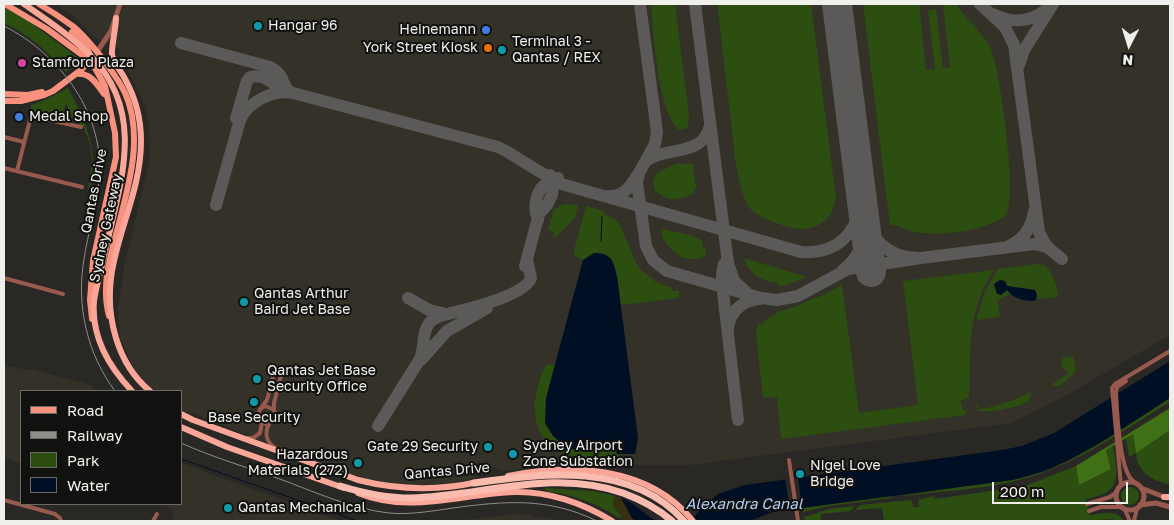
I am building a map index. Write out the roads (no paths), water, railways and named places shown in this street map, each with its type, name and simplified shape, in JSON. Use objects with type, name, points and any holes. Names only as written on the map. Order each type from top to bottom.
[{"type":"highway","points":[[23,4],[62,31],[92,57],[107,76],[122,110],[126,132],[124,165],[94,301],[101,347]]},
{"type":"highway","points":[[116,18],[113,57],[132,93],[138,114],[141,139],[138,173],[111,270],[109,301],[111,323],[124,359],[132,372],[149,390]]},
{"type":"highway","name":"Qantas Drive","points":[[101,347],[113,368],[131,390]]},
{"type":"highway","name":"Qantas Drive","points":[[182,414],[286,454],[380,486],[415,489],[539,475],[559,474],[588,477],[623,484],[645,492],[664,502],[684,521]]},
{"type":"highway","name":"Qantas Drive","points":[[182,427],[227,447],[340,486],[373,495],[410,498],[588,477],[616,491],[642,500],[672,521]]},
{"type":"highway","points":[[588,477],[626,477],[659,491],[679,506],[693,521]]},
{"type":"highway","points":[[340,486],[383,501],[403,503],[424,503],[497,493],[544,494],[586,507],[612,521]]},
{"type":"main road","name":"Qantas Drive","points":[[5,4],[54,34],[90,61],[103,81],[115,134],[116,157],[94,252],[90,292],[92,322],[101,347]]},
{"type":"main road","points":[[4,101],[21,101],[53,92],[99,54],[76,29],[39,4]]},
{"type":"main road","points":[[54,14],[88,48],[90,61]]},
{"type":"main road","name":"Sydney Gateway","points":[[99,54],[119,81],[126,95],[134,142],[128,184],[108,265],[105,288],[106,304],[111,323]]},
{"type":"main road","points":[[73,75],[83,74],[90,77],[98,85],[106,98]]},
{"type":"main road","points":[[4,94],[28,95],[62,83]]},
{"type":"street","points":[[99,54],[111,31],[120,4]]},
{"type":"street","points":[[17,171],[31,116],[81,127]]},
{"type":"street","points":[[4,137],[24,142]]},
{"type":"street","points":[[4,168],[82,187]]},
{"type":"street","points":[[4,278],[63,294]]},
{"type":"street","points":[[1087,504],[1110,497],[1117,492],[1121,485],[1114,394],[1117,387],[1170,351]]},
{"type":"street","points":[[269,424],[262,422],[258,416],[259,411],[266,402],[274,375],[280,377],[274,403],[275,418],[269,424],[266,431],[267,440],[286,454]]},
{"type":"street","points":[[262,407],[268,406],[275,411]]},
{"type":"street","points":[[237,436],[253,438],[258,436],[262,422]]},
{"type":"street","points":[[1119,445],[1126,470],[1130,478],[1139,486],[1144,496],[1134,521]]},
{"type":"street","points":[[788,460],[798,521]]},
{"type":"street","points":[[1121,485],[1129,482],[1168,498]]},
{"type":"street","points":[[1117,492],[1117,499],[1130,521]]},
{"type":"street","points":[[4,500],[20,504]]},
{"type":"street","points":[[1090,511],[1102,507],[1139,507],[1156,502],[1170,507]]},
{"type":"street","points":[[22,505],[55,514],[61,521]]},
{"type":"street","points":[[153,521],[157,514]]},
{"type":"water","points":[[594,253],[604,254],[610,258],[617,276],[638,438],[635,454],[617,454],[616,450],[580,451],[572,449],[562,444],[553,436],[545,423],[546,398],[583,260]]},
{"type":"water","points":[[1000,280],[1005,281],[1007,286],[1035,290],[1037,294],[1036,300],[1020,299],[1007,290],[1001,295],[997,294],[994,284]]},
{"type":"water","name":"Alexandra Canal","points":[[1170,361],[1170,398],[1114,435],[1054,467],[1033,475],[1012,480],[773,512],[749,521],[690,521],[718,494],[745,485],[1022,446],[1054,433]]},
{"type":"water","points":[[621,498],[631,502],[657,521],[636,521],[632,518]]},
{"type":"waterway","points":[[601,241],[602,216]]},
{"type":"waterway","points":[[182,459],[357,521]]},
{"type":"railway","points":[[4,26],[24,38],[61,70],[87,110],[95,133],[99,157],[99,181],[84,259],[82,276],[83,311],[86,328],[97,361],[114,390]]},
{"type":"railway","points":[[182,443],[332,499],[375,511],[413,513],[491,504],[526,503],[544,504],[561,508],[597,521]]},
{"type":"place","name":"Hangar 96","points":[[258,26]]},
{"type":"place","name":"Heinemann","points":[[486,30]]},
{"type":"place","name":"York Street Kiosk","points":[[488,48]]},
{"type":"place","name":"Terminal 3 - Qantas / REX","points":[[502,50]]},
{"type":"place","name":"Stamford Plaza","points":[[22,63]]},
{"type":"place","name":"Medal Shop","points":[[19,117]]},
{"type":"place","name":"Qantas Arthur Baird Jet Base","points":[[244,302]]},
{"type":"place","name":"Qantas Jet Base Security Office","points":[[257,379]]},
{"type":"place","name":"Base Security","points":[[254,402]]},
{"type":"place","name":"Gate 29 Security","points":[[488,447]]},
{"type":"place","name":"Sydney Airport Zone Substation","points":[[513,454]]},
{"type":"place","name":"Hazardous Materials (272)","points":[[358,463]]},
{"type":"place","name":"Nigel Love Bridge","points":[[800,474]]},
{"type":"place","name":"Qantas Mechanical","points":[[228,508]]}]
